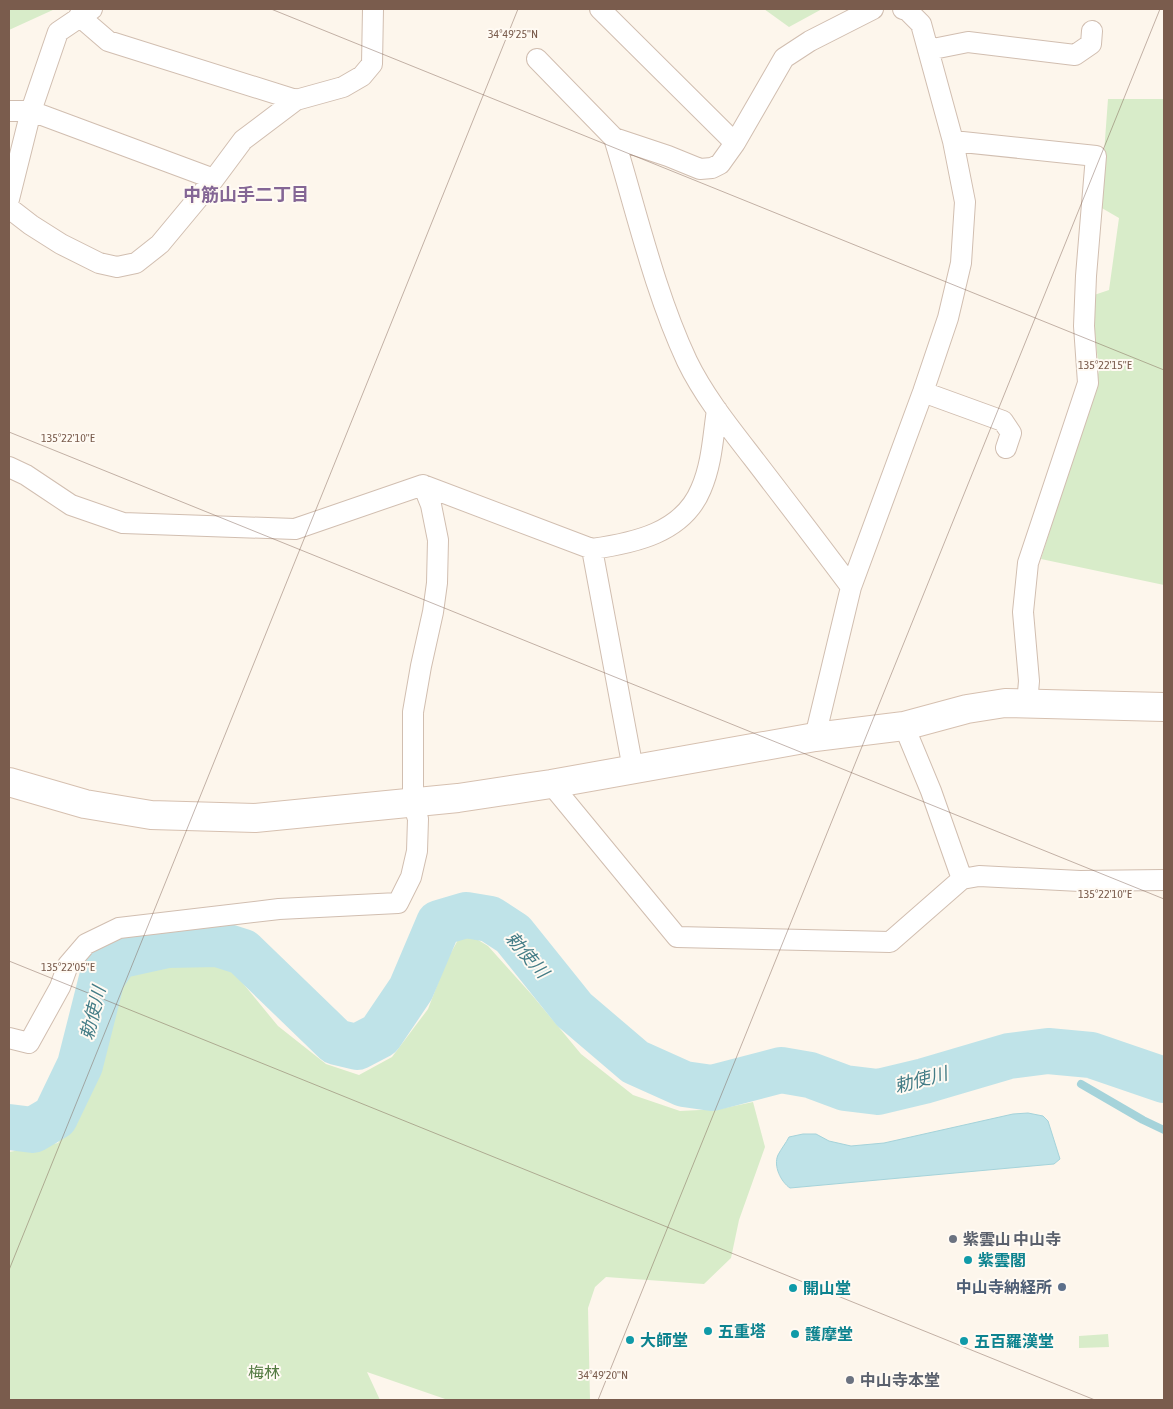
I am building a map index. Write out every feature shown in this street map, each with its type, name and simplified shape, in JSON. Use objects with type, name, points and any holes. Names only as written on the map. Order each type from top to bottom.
[{"type":"street","points":[[9,208],[61,244],[99,263],[117,267],[136,263],[160,244],[214,179],[243,140],[296,100],[343,87],[362,76],[372,64],[373,9]]},
{"type":"street","points":[[600,9],[735,143]]},
{"type":"street","points":[[536,59],[614,138],[700,169],[712,168],[720,164],[735,143],[784,58],[810,41],[873,9]]},
{"type":"street","points":[[815,738],[851,587],[923,392],[948,318],[961,263],[965,202],[953,142],[921,24],[907,10],[903,9]]},
{"type":"street","points":[[9,199],[31,111],[58,32],[85,12],[108,41],[296,100]]},
{"type":"street","points":[[928,50],[968,42],[1075,55],[1091,44],[1092,31]]},
{"type":"street","points":[[9,111],[31,111],[214,179]]},
{"type":"street","points":[[614,138],[637,214],[646,254],[666,310],[688,361],[716,410],[851,587]]},
{"type":"street","points":[[953,142],[1096,156],[1086,276],[1084,326],[1088,383],[1028,563],[1023,612],[1029,681],[1028,704]]},
{"type":"street","points":[[923,392],[1003,421],[1011,433],[1006,448]]},
{"type":"street","points":[[9,467],[26,475],[71,505],[123,523],[295,530],[423,485],[592,549],[624,544],[664,530],[678,520],[694,504],[702,488],[710,458],[716,410]]},
{"type":"street","points":[[9,1038],[29,1043],[60,987],[68,965],[86,944],[119,928],[279,908],[398,903],[411,877],[417,851],[418,819],[413,803],[413,712],[433,612],[437,582],[438,540],[431,505],[423,485]]},
{"type":"street","points":[[592,549],[633,769]]},
{"type":"street","points":[[9,782],[85,804],[151,815],[255,818],[413,803],[551,784],[815,738],[904,726],[988,705],[1006,703],[1164,707]]},
{"type":"street","points":[[904,726],[931,790],[962,879]]},
{"type":"street","points":[[551,784],[677,937],[890,942],[962,879],[980,876],[1080,881],[1164,880]]},
{"type":"green space","points":[[9,9],[55,9],[9,30]]},
{"type":"green space","points":[[764,9],[822,9],[789,27]]},
{"type":"green space","points":[[1108,99],[1164,99],[1164,585],[1041,559],[1099,371],[1091,296],[1109,290],[1119,218],[1100,207]]},
{"type":"green space","name":"梅林","points":[[470,935],[488,946],[581,1054],[633,1095],[680,1111],[720,1109],[753,1102],[765,1147],[739,1220],[731,1258],[704,1284],[606,1277],[595,1287],[588,1308],[590,1400],[448,1400],[367,1372],[380,1400],[9,1400],[9,1152],[58,1143],[87,1099],[113,990],[135,968],[199,958],[227,964],[278,1026],[326,1064],[359,1075],[392,1057],[428,1009],[446,962],[459,938]]},
{"type":"green space","points":[[1108,1334],[1109,1347],[1079,1348],[1079,1336]]},
{"type":"water","points":[[1028,1113],[1043,1116],[1048,1121],[1060,1159],[1054,1164],[790,1188],[781,1178],[777,1169],[778,1155],[789,1137],[816,1134],[829,1141],[851,1146],[884,1143],[1013,1114]]},
{"type":"waterway","name":"勅使川","points":[[9,1127],[33,1130],[55,1117],[80,1065],[102,978],[117,956],[167,945],[218,944],[243,952],[336,1042],[357,1047],[380,1035],[411,989],[439,923],[466,915],[490,919],[513,934],[574,1010],[635,1062],[684,1084],[712,1088],[781,1070],[810,1075],[845,1088],[878,1092],[924,1081],[1009,1056],[1048,1051],[1091,1055],[1164,1080]]},
{"type":"waterway","points":[[1081,1084],[1164,1130]]},
{"type":"place","name":"紫雲山 中山寺","points":[[953,1239]]},
{"type":"place","name":"紫雲閣","points":[[968,1260]]},
{"type":"place","name":"中山寺納経所","points":[[1062,1287]]},
{"type":"place","name":"開山堂","points":[[793,1288]]},
{"type":"place","name":"五重塔","points":[[708,1331]]},
{"type":"place","name":"護摩堂","points":[[795,1334]]},
{"type":"place","name":"大師堂","points":[[630,1340]]},
{"type":"place","name":"五百羅漢堂","points":[[964,1341]]},
{"type":"place","name":"中山寺本堂","points":[[850,1380]]},
{"type":"district","name":"中筋山手二丁目","points":[[246,195]]}]
